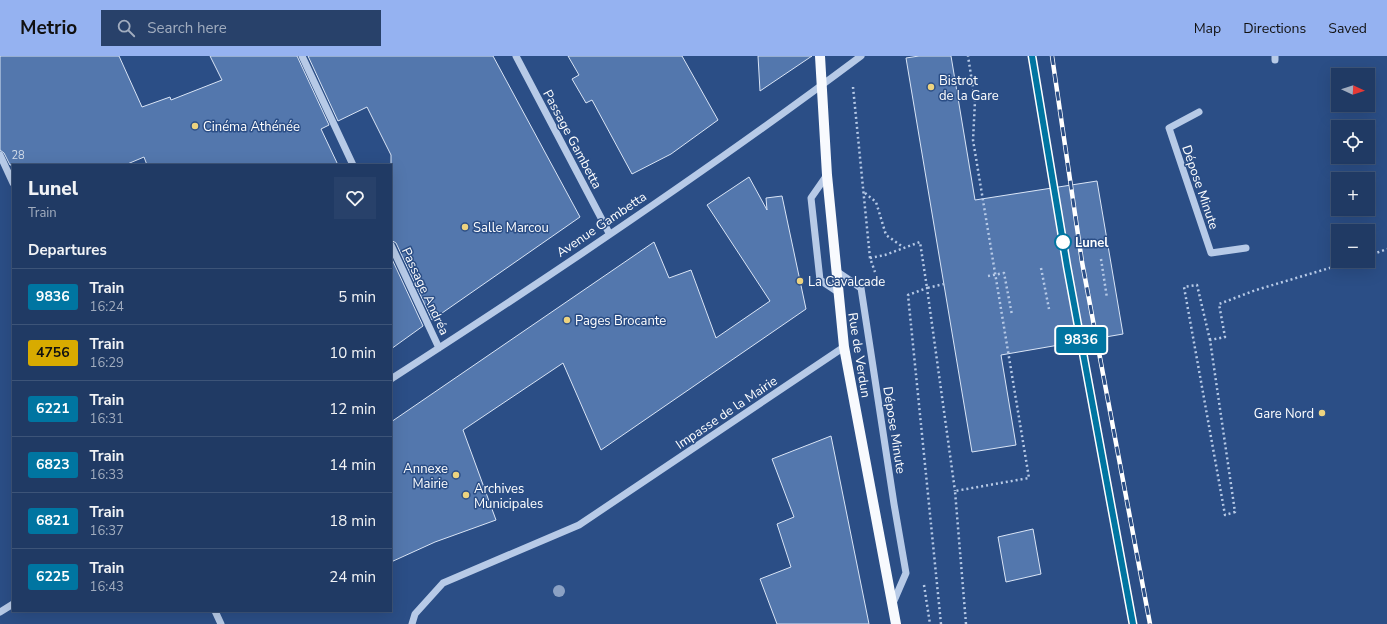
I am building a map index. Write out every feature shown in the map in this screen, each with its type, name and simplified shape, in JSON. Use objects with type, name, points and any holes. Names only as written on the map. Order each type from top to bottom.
[{"type":"main road","name":"Rue de Verdun","points":[[820,56],[827,175],[844,347],[896,624]]},
{"type":"street","points":[[302,56],[353,164]]},
{"type":"street","name":"Passage Gambetta","points":[[516,56],[609,233]]},
{"type":"street","name":"Avenue Gambetta","points":[[392,378],[609,233],[821,86],[861,56]]},
{"type":"street","name":"Dépose Minute","points":[[1199,112],[1168,128],[1211,253],[1246,248]]},
{"type":"street","points":[[0,155],[12,180]]},
{"type":"street","points":[[827,175],[811,198],[820,280],[838,292]]},
{"type":"street","name":"Passage Andréa","points":[[392,247],[439,348]]},
{"type":"street","name":"Dépose Minute","points":[[836,271],[861,288],[906,573],[892,603]]},
{"type":"street","name":"Impasse de la Mairie","points":[[412,624],[415,614],[443,583],[579,525],[844,347]]},
{"type":"street","points":[[0,612],[12,605]]},
{"type":"street","points":[[215,612],[221,624]]},
{"type":"path","points":[[955,491],[1029,478],[973,140],[975,101],[968,56]]},
{"type":"path","points":[[851,64],[859,147]]},
{"type":"path","points":[[864,193],[876,202],[886,235],[903,247]]},
{"type":"path","points":[[870,258],[885,255],[903,247],[920,242],[955,491],[966,624]]},
{"type":"path","points":[[1375,253],[1387,249]]},
{"type":"path","points":[[1101,259],[1108,298]]},
{"type":"path","points":[[1041,268],[1049,309]]},
{"type":"path","points":[[1210,340],[1225,337],[1219,304],[1256,290],[1331,268]]},
{"type":"path","points":[[988,276],[1004,273],[1012,315]]},
{"type":"path","points":[[941,624],[908,295],[944,284]]},
{"type":"path","points":[[1197,285],[1210,340],[1235,512],[1225,515],[1184,287],[1197,285]]},
{"type":"building","points":[[0,56],[119,56],[142,107],[170,97],[171,100],[222,80],[210,56],[297,56],[329,125],[321,129],[338,164],[147,164],[144,157],[127,164],[10,165],[4,153],[0,150]]},
{"type":"building","points":[[308,56],[493,56],[580,217],[432,320],[396,243],[392,241],[391,155],[367,107],[338,121]]},
{"type":"building","points":[[568,56],[682,56],[718,120],[671,154],[632,174],[592,100],[586,103],[572,79],[579,75]]},
{"type":"building","points":[[758,56],[812,56],[760,91]]},
{"type":"building","points":[[919,56],[951,56],[975,200],[1097,181],[1123,334],[1001,355],[1016,445],[972,452],[906,58]]},
{"type":"building","points":[[749,177],[767,210],[766,198],[782,196],[806,309],[601,450],[563,363],[463,430],[496,520],[435,542],[392,562],[392,421],[654,242],[669,278],[691,270],[716,338],[770,301],[707,205]]},
{"type":"building","points":[[392,259],[423,326],[392,348]]},
{"type":"building","points":[[831,436],[869,624],[777,624],[760,579],[791,567],[777,524],[794,517],[772,459]]},
{"type":"building","points":[[1033,529],[1041,574],[1006,582],[998,537]]},
{"type":"railway","points":[[1032,56],[1067,266],[1133,624]]},
{"type":"railway","points":[[1052,56],[1082,262],[1150,624]]},
{"type":"train","name":"9836","points":[[1032,56],[1067,266],[1133,624]]},
{"type":"place","name":"Bistrot de la Gare","points":[[931,87]]},
{"type":"place","name":"Cinéma Athénée","points":[[195,126]]},
{"type":"place","name":"Salle Marcou","points":[[465,227]]},
{"type":"place","name":"Lunel","points":[[1063,242]]},
{"type":"place","name":"La Cavalcade","points":[[800,281]]},
{"type":"place","name":"Pages Brocante","points":[[567,320]]},
{"type":"place","name":"Gare Nord","points":[[1322,413]]},
{"type":"place","name":"Annexe Mairie","points":[[456,475]]},
{"type":"place","name":"Archives Municipales","points":[[466,495]]}]
